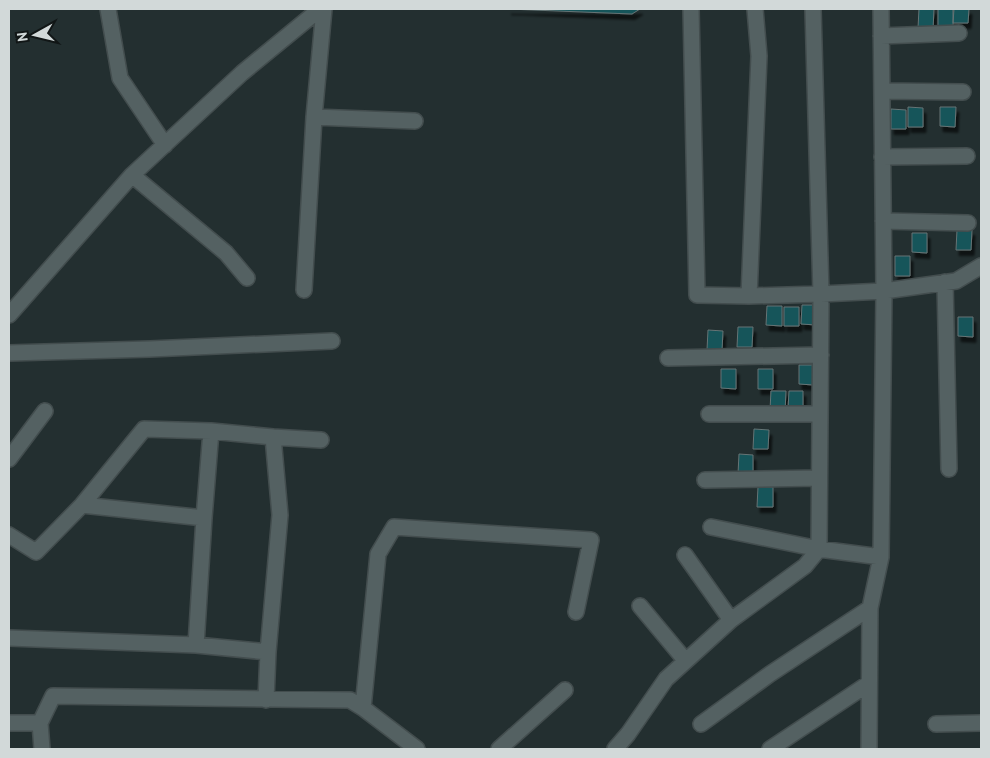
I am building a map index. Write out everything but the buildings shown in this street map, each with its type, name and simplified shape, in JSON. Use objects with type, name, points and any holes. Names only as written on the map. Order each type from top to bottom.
[{"type":"street","points":[[108,9],[120,78],[165,145]]},
{"type":"street","points":[[9,315],[132,175],[242,73],[322,9]]},
{"type":"street","points":[[304,290],[322,9]]},
{"type":"street","points":[[691,9],[697,295],[749,296],[884,290],[956,281],[981,266]]},
{"type":"street","points":[[749,296],[759,56],[755,9]]},
{"type":"street","points":[[615,749],[638,720],[666,679],[685,660],[731,620],[805,566],[818,549],[821,294],[813,9]]},
{"type":"street","points":[[869,749],[870,608],[881,557],[884,290],[881,9]]},
{"type":"street","points":[[882,36],[959,33]]},
{"type":"street","points":[[882,92],[963,92]]},
{"type":"street","points":[[314,117],[415,121]]},
{"type":"street","points":[[882,157],[966,156]]},
{"type":"street","points":[[132,175],[226,253],[247,278]]},
{"type":"street","points":[[883,221],[968,223]]},
{"type":"street","points":[[945,282],[949,469]]},
{"type":"street","points":[[9,353],[332,341]]},
{"type":"street","points":[[668,358],[821,355]]},
{"type":"street","points":[[9,459],[45,411]]},
{"type":"street","points":[[708,414],[820,414]]},
{"type":"street","points":[[9,535],[36,552],[82,505],[144,430],[211,431],[321,440]]},
{"type":"street","points":[[196,644],[211,431]]},
{"type":"street","points":[[266,700],[268,652],[280,515],[273,437]]},
{"type":"street","points":[[705,480],[819,478]]},
{"type":"street","points":[[82,505],[204,518]]},
{"type":"street","points":[[363,708],[378,554],[394,527],[591,540],[576,612]]},
{"type":"street","points":[[711,527],[818,549],[881,557]]},
{"type":"street","points":[[685,555],[731,620]]},
{"type":"street","points":[[640,606],[685,660]]},
{"type":"street","points":[[702,724],[770,674],[870,608]]},
{"type":"street","points":[[9,638],[196,644],[268,652]]},
{"type":"street","points":[[770,749],[868,684]]},
{"type":"street","points":[[499,749],[565,690]]},
{"type":"street","points":[[42,749],[40,723],[53,696],[350,700],[417,749]]},
{"type":"street","points":[[9,723],[40,723]]},
{"type":"street","points":[[936,724],[981,723]]}]
